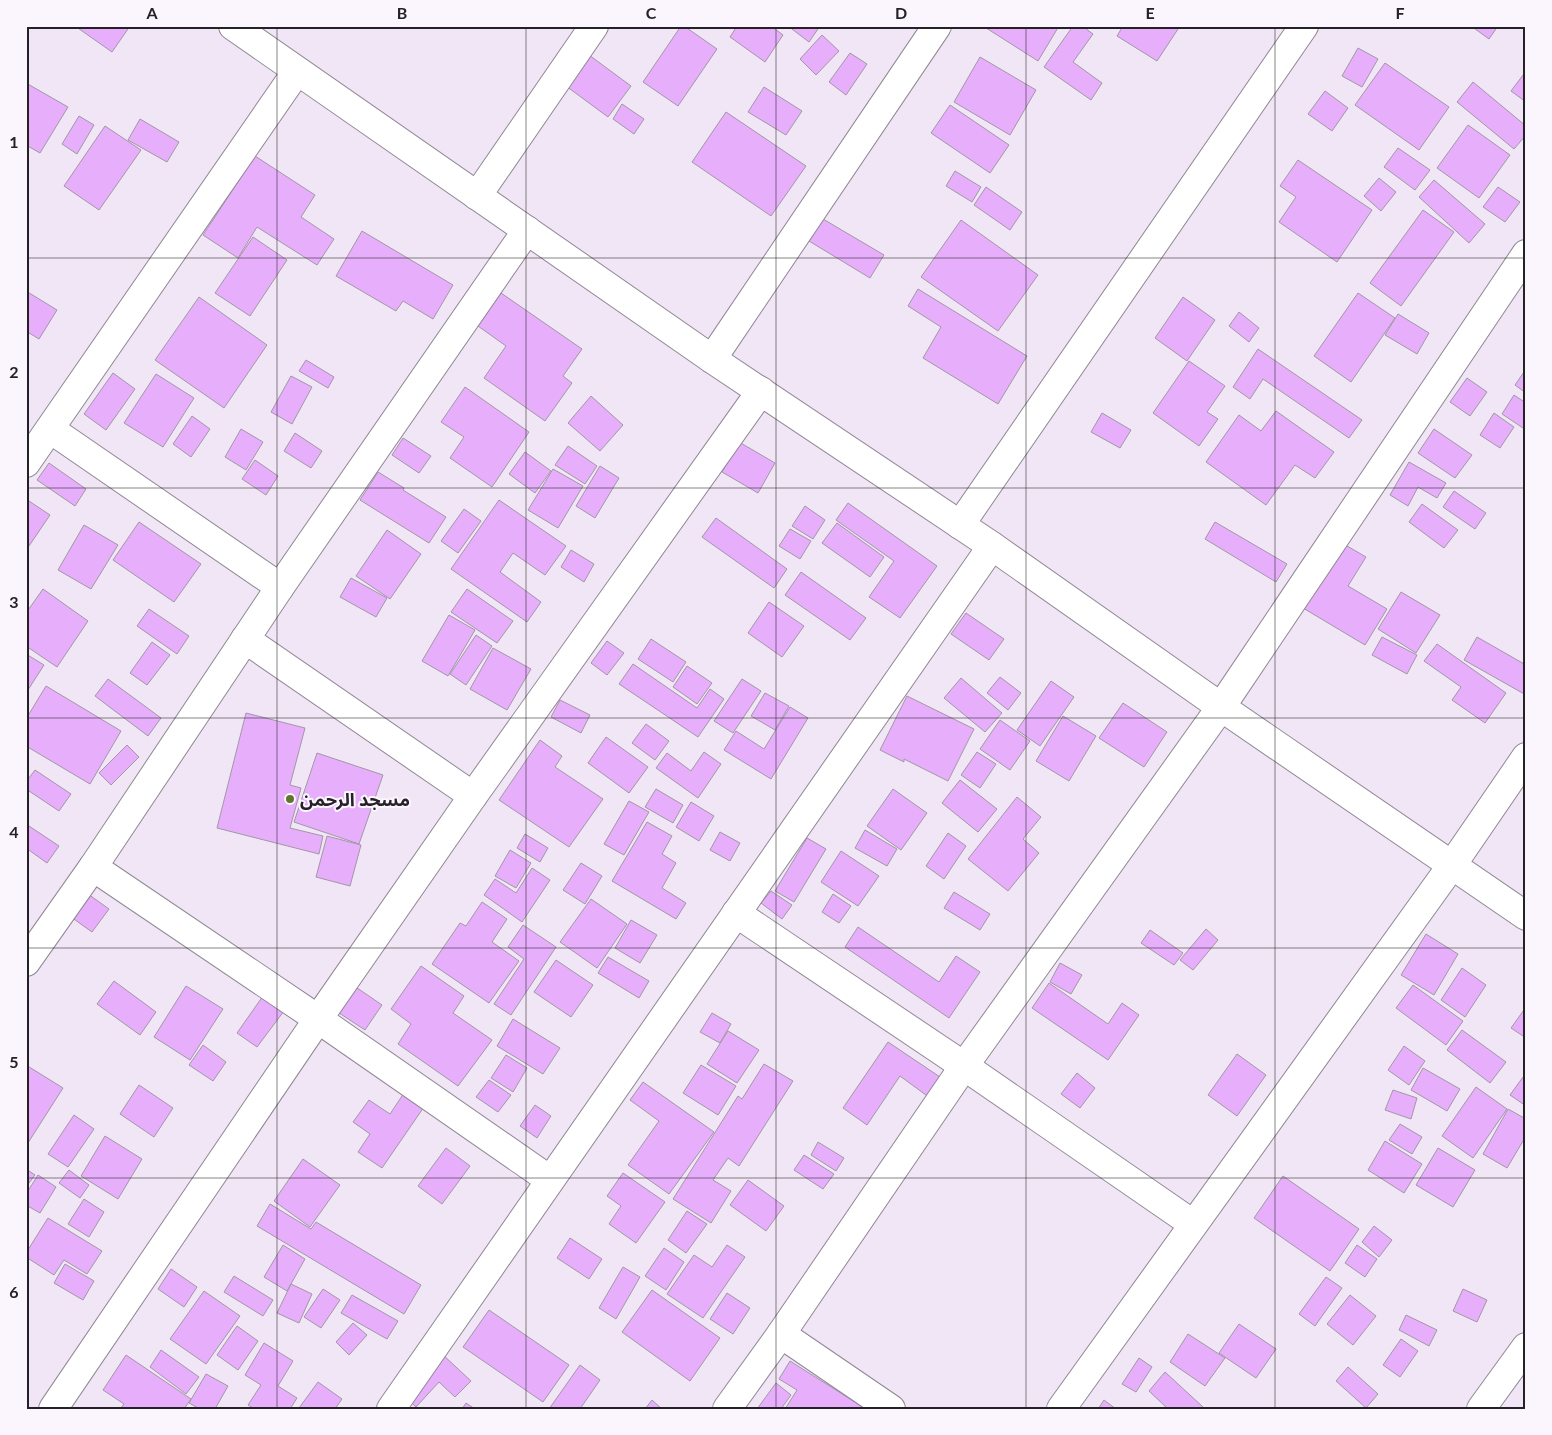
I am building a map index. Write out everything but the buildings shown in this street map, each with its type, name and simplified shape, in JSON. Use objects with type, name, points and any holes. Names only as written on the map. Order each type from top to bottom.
[{"type":"street","points":[[233,26],[712,359],[992,546],[1221,707],[1526,916]]},
{"type":"street","points":[[477,196],[594,26]]},
{"type":"street","points":[[712,359],[937,26]]},
{"type":"street","points":[[960,525],[1304,26]]},
{"type":"street","points":[[26,464],[297,71]]},
{"type":"street","points":[[26,962],[93,868],[280,587],[527,230]]},
{"type":"street","points":[[727,1409],[781,1334],[964,1066],[1221,707],[1526,254]]},
{"type":"street","points":[[53,1409],[318,1019],[473,796],[762,391]]},
{"type":"street","points":[[50,429],[280,587]]},
{"type":"street","points":[[392,1409],[992,546]]},
{"type":"street","points":[[245,639],[473,796]]},
{"type":"street","points":[[1061,1409],[1452,865],[1526,757]]},
{"type":"street","points":[[93,868],[318,1019],[550,1180]]},
{"type":"street","points":[[736,913],[964,1066],[1193,1224]]},
{"type":"street","points":[[781,1334],[891,1409]]},
{"type":"street","points":[[1481,1409],[1526,1347]]},
{"type":"place","name":"مسجد الرحمن","points":[[290,799]]}]
